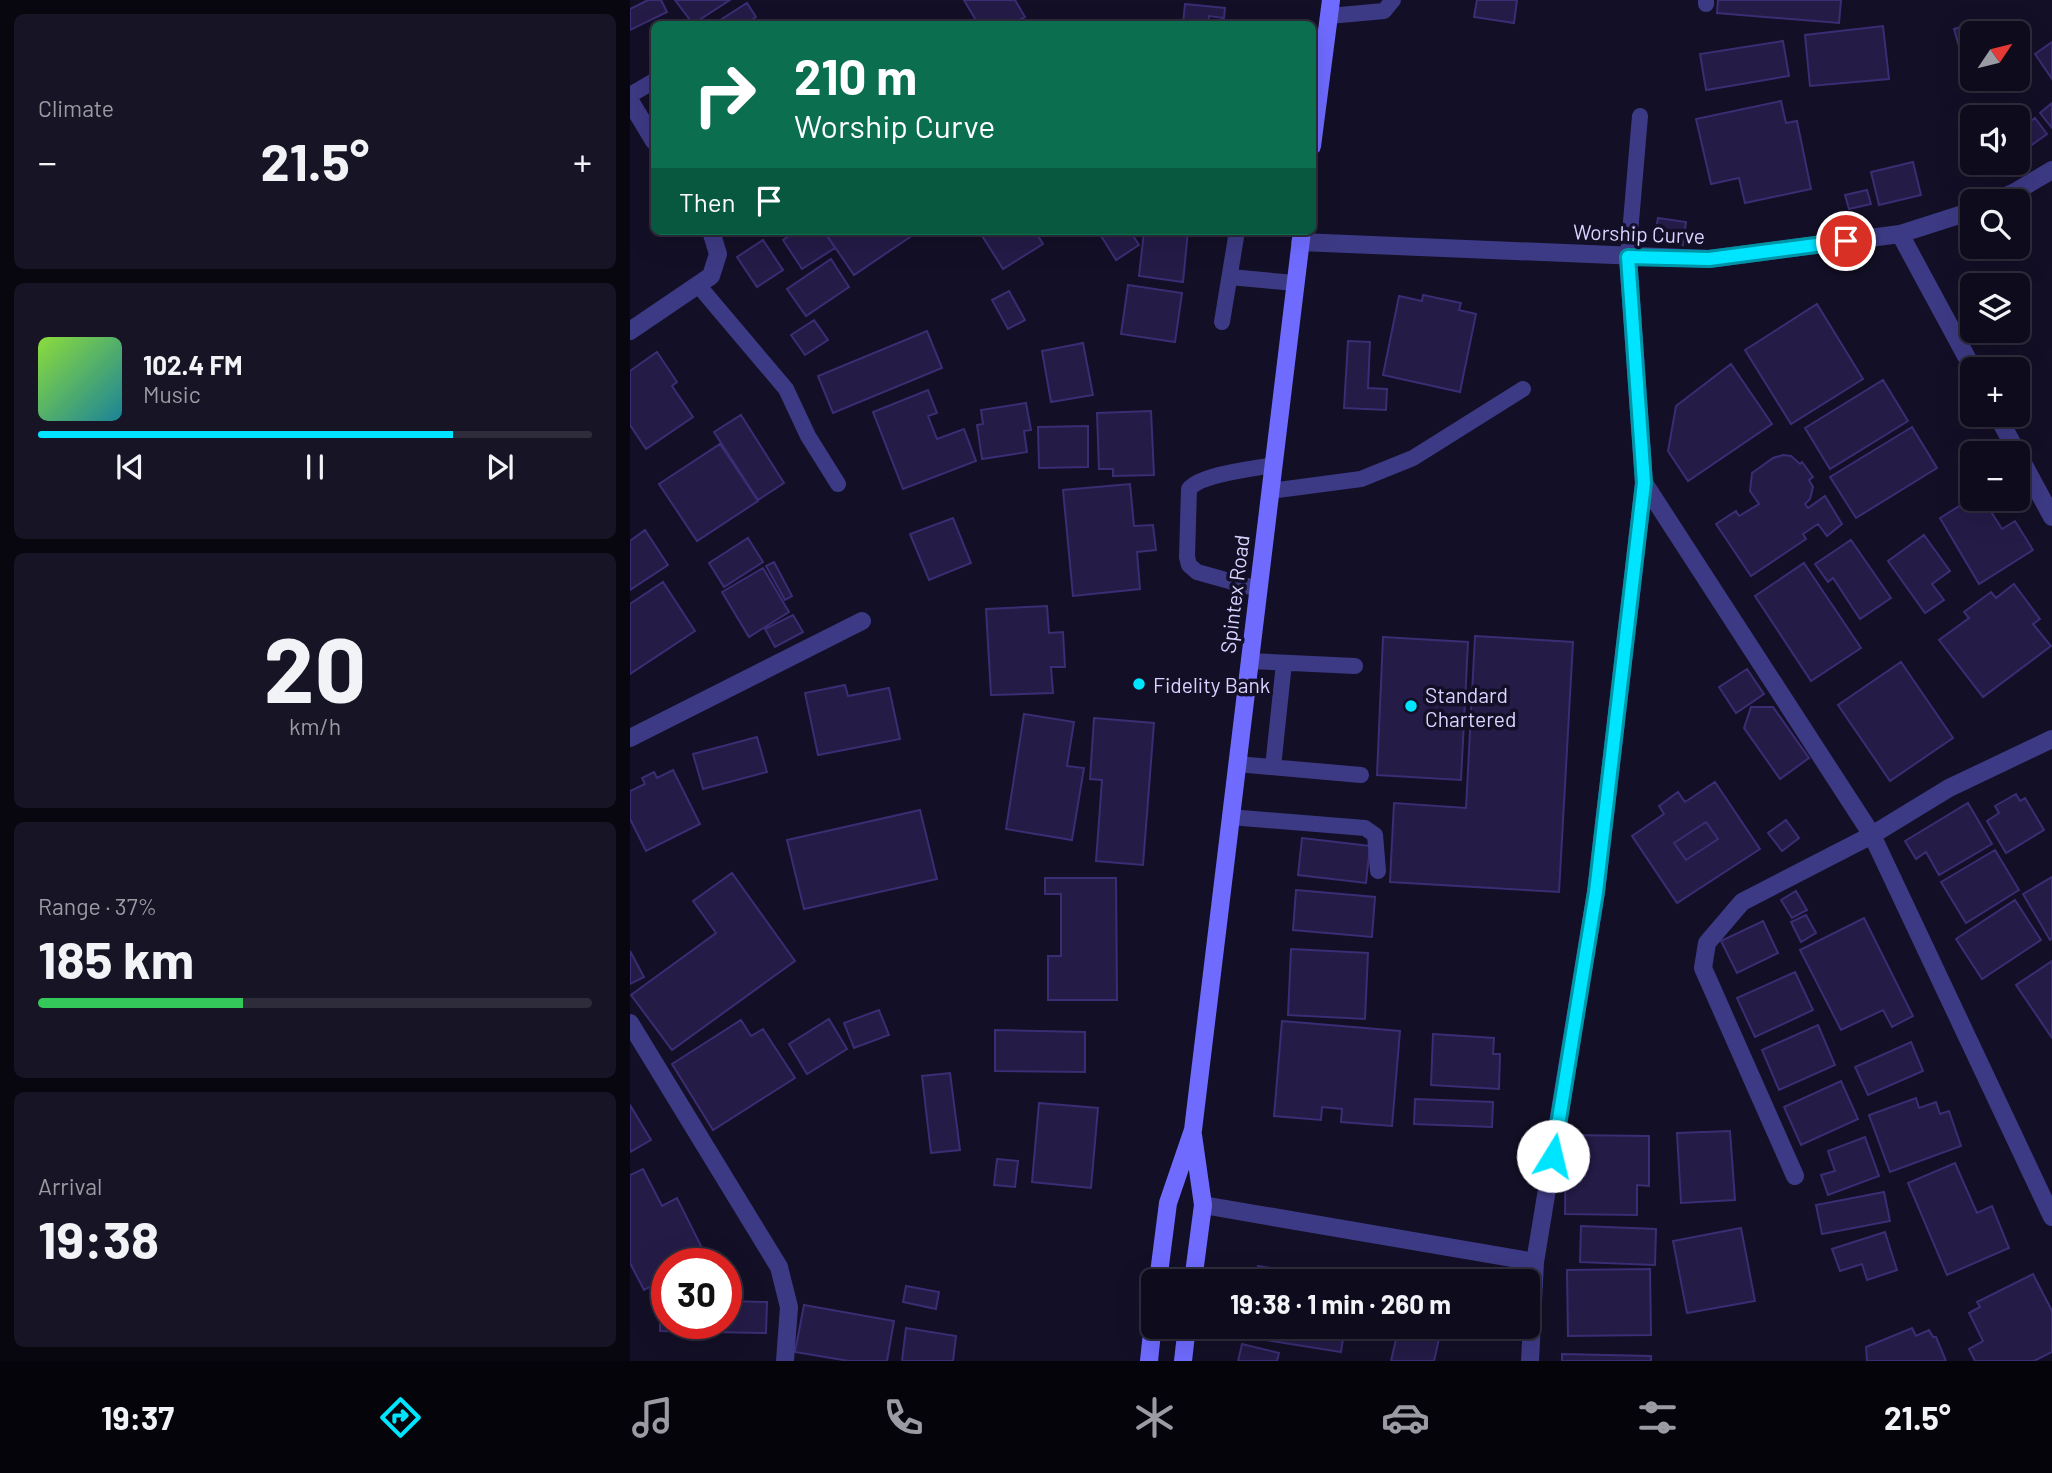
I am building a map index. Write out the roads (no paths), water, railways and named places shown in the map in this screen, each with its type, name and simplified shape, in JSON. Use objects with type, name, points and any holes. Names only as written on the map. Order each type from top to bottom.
[{"type":"main road","points":[[1316,115],[1330,8]]},
{"type":"main road","name":"Spintex Road","points":[[1160,1269],[1168,1203],[1193,1130],[1301,237]]},
{"type":"main road","name":"Spintex Road","points":[[1193,1130],[1203,1205],[1195,1269]]},
{"type":"main road","points":[[1149,1361],[1151,1339]]},
{"type":"main road","points":[[1183,1361],[1186,1339]]},
{"type":"street","points":[[630,101],[651,136]]},
{"type":"street","points":[[2020,189],[2052,170]]},
{"type":"street","name":"Worship Curve","points":[[1301,237],[1628,257],[1709,259],[1900,234],[1960,215]]},
{"type":"street","points":[[1900,234],[1967,357]]},
{"type":"street","points":[[630,331],[710,276],[718,254],[712,235]]},
{"type":"street","points":[[1530,1361],[1535,1262],[1596,892],[1644,483],[1628,257]]},
{"type":"street","points":[[2003,427],[2052,517]]},
{"type":"street","points":[[1644,483],[1872,835],[2052,1217]]},
{"type":"street","points":[[630,738],[862,621]]},
{"type":"street","points":[[1795,1176],[1703,968],[1707,943],[1742,902],[1872,835],[1949,788],[2052,739]]},
{"type":"street","points":[[630,1023],[779,1267],[789,1307],[785,1361]]},
{"type":"street","points":[[1203,1205],[1535,1262]]},
{"type":"lane","points":[[1330,8],[1384,11],[1393,0]]},
{"type":"lane","points":[[630,95],[651,83]]},
{"type":"lane","points":[[1628,257],[1640,116]]},
{"type":"lane","points":[[1222,322],[1236,235]]},
{"type":"lane","points":[[1230,277],[1295,283]]},
{"type":"lane","points":[[698,285],[786,389],[808,436],[838,484]]},
{"type":"lane","points":[[1270,491],[1361,480],[1413,458],[1523,389]]},
{"type":"lane","points":[[1258,589],[1197,572],[1189,565],[1189,489],[1193,484],[1205,480],[1273,465]]},
{"type":"lane","points":[[1249,661],[1355,666]]},
{"type":"lane","points":[[1273,768],[1284,663]]},
{"type":"lane","points":[[1237,764],[1361,775]]},
{"type":"lane","points":[[1230,817],[1365,828],[1375,835],[1378,872]]},
{"type":"place","name":"Fidelity Bank","points":[[1139,684]]},
{"type":"place","name":"Standard Chartered","points":[[1411,706]]}]
